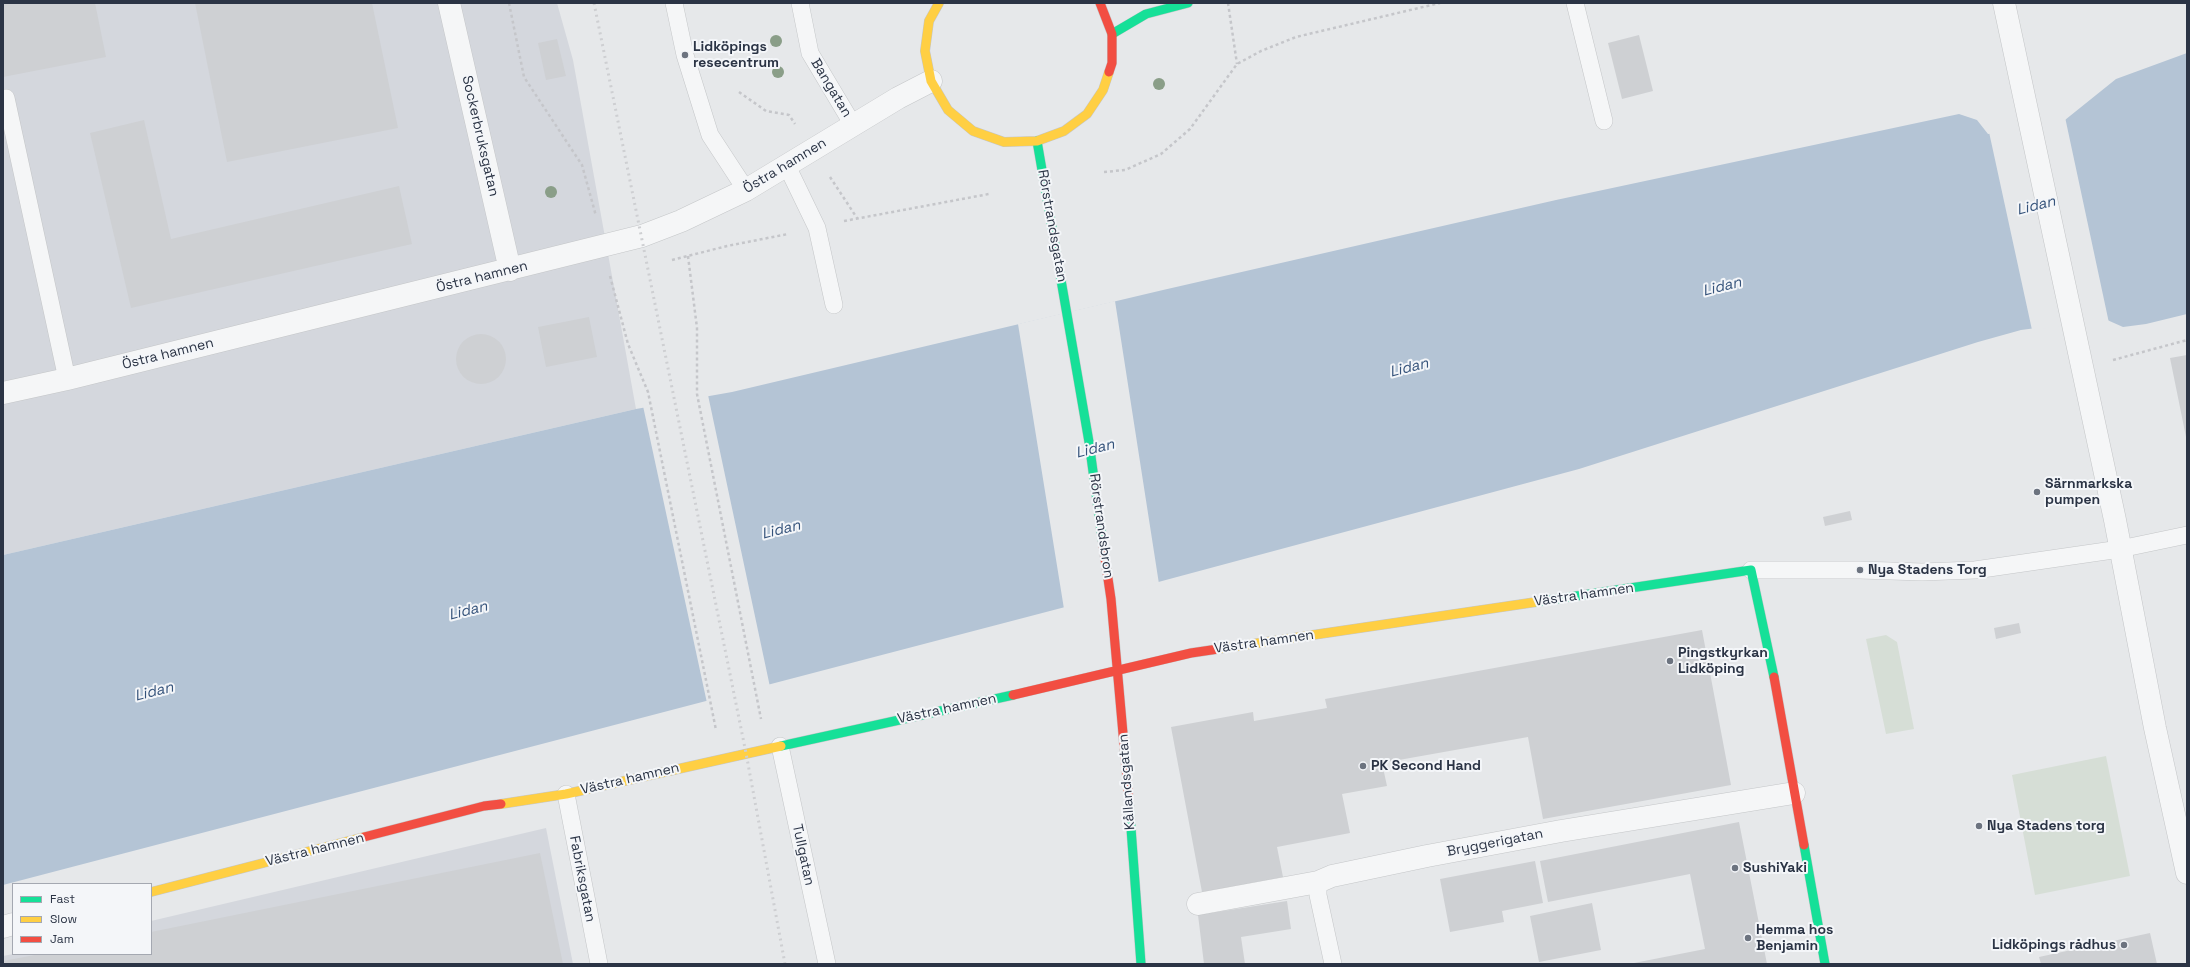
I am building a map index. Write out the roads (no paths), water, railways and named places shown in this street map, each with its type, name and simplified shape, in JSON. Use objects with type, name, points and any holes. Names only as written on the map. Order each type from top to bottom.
[{"type":"street","name":"Sockerbruksgatan","points":[[449,3],[510,270]]},
{"type":"street","points":[[939,3],[929,21],[925,51],[931,81],[948,110],[973,131],[1004,142],[1037,142],[1064,132],[1087,114],[1103,90],[1112,63],[1112,34],[1100,3]]},
{"type":"street","points":[[1112,34],[1146,14],[1188,3]]},
{"type":"street","points":[[2004,3],[2120,549],[2155,728],[2187,873]]},
{"type":"street","name":"Östra hamnen","points":[[3,393],[68,379],[642,236],[681,221],[746,190],[813,151],[853,125],[931,81]]},
{"type":"street","name":"Rörstrandsgatan","points":[[1037,142],[1068,310]]},
{"type":"street","name":"Rörstrandsbron","points":[[1068,310],[1089,442],[1111,599]]},
{"type":"street","points":[[1751,570],[1773,673],[1825,964]]},
{"type":"street","name":"Västra hamnen","points":[[152,892],[484,806],[566,794],[1119,671],[1192,653],[1751,570]]},
{"type":"street","name":"Kållandsgatan","points":[[1111,599],[1119,671],[1141,964]]},
{"type":"street","name":"Bryggerigatan","points":[[1198,904],[1318,882],[1332,876],[1561,831],[1794,792]]},
{"type":"lane","points":[[674,3],[685,55],[710,135],[746,190]]},
{"type":"lane","name":"Bangatan","points":[[800,3],[810,53],[853,125]]},
{"type":"lane","points":[[1575,3],[1604,121]]},
{"type":"lane","points":[[6,98],[68,379]]},
{"type":"lane","points":[[787,166],[817,228],[834,305]]},
{"type":"lane","points":[[1751,570],[1860,570],[1922,572],[1975,570],[2120,549],[2187,535]]},
{"type":"lane","name":"Tullgatan","points":[[780,746],[827,964]]},
{"type":"lane","name":"Fabriksgatan","points":[[566,794],[599,964]]},
{"type":"lane","points":[[1318,882],[1318,895],[1333,964]]},
{"type":"water","name":"Lidan","points":[[2187,53],[2187,314],[2146,324],[2123,327],[2105,319],[2021,330],[1978,342],[1579,469],[1069,606],[3,885],[3,555],[636,409],[732,392],[1163,290],[1556,200],[1959,114],[1977,120],[1988,134],[2060,124],[2116,79]]},
{"type":"railway","points":[[594,3],[746,753],[785,964]]},
{"type":"place","name":"Lidköpings resecentrum","points":[[685,55]]},
{"type":"place","name":"Särnmarkska pumpen","points":[[2037,492]]},
{"type":"place","name":"Nya Stadens Torg","points":[[1860,570]]},
{"type":"place","name":"Pingstkyrkan Lidköping","points":[[1670,661]]},
{"type":"place","name":"PK Second Hand","points":[[1363,766]]},
{"type":"place","name":"Nya Stadens torg","points":[[1979,826]]},
{"type":"place","name":"SushiYaki","points":[[1735,868]]},
{"type":"place","name":"Hemma hos Benjamin","points":[[1748,938]]},
{"type":"place","name":"Lidköpings rådhus","points":[[2124,945]]}]
